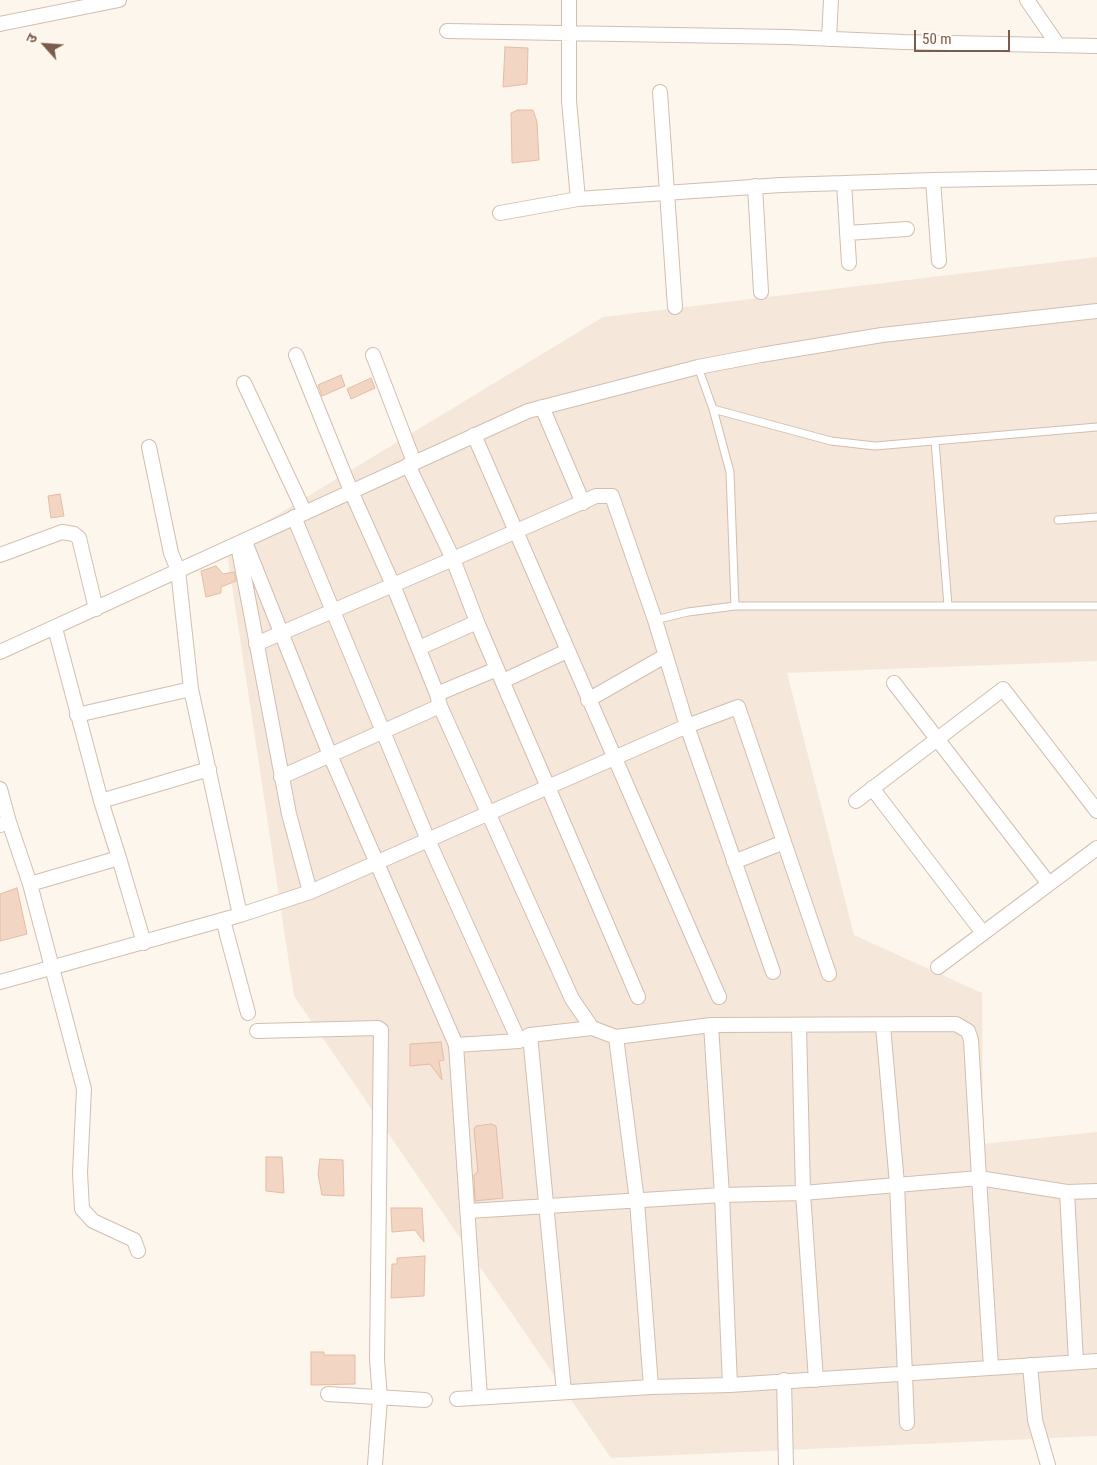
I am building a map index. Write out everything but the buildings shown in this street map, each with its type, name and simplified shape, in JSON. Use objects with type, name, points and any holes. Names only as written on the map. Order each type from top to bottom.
[{"type":"street","points":[[0,24],[119,0]]},
{"type":"street","points":[[568,0],[569,101],[578,199]]},
{"type":"street","points":[[829,39],[831,0]]},
{"type":"street","points":[[1027,0],[1058,45]]},
{"type":"street","points":[[447,31],[1097,46]]},
{"type":"street","points":[[660,92],[675,307]]},
{"type":"street","points":[[500,213],[578,199],[755,186],[1097,177]]},
{"type":"street","points":[[933,180],[939,261]]},
{"type":"street","points":[[844,183],[850,263]]},
{"type":"street","points":[[755,186],[761,292]]},
{"type":"street","points":[[847,233],[907,229]]},
{"type":"street","points":[[0,652],[528,411],[698,367],[882,335],[1097,311]]},
{"type":"street","points":[[296,355],[351,491],[419,648],[438,700],[572,999],[592,1028]]},
{"type":"street","points":[[373,355],[411,463],[638,997]]},
{"type":"street","points":[[244,383],[300,515],[332,611],[428,840],[525,1038],[546,1206],[564,1392]]},
{"type":"street","points":[[542,407],[582,503]]},
{"type":"street","points":[[474,435],[719,997]]},
{"type":"street","points":[[149,447],[171,553],[178,570],[191,689],[240,915]]},
{"type":"street","points":[[256,644],[596,496],[612,496],[655,620],[687,726],[773,972]]},
{"type":"street","points":[[0,555],[62,532],[74,534],[79,538],[96,609]]},
{"type":"street","points":[[241,543],[330,755],[456,1045],[469,1211],[480,1397]]},
{"type":"street","points":[[241,543],[256,644],[281,776],[310,892]]},
{"type":"street","points":[[419,648],[477,622]]},
{"type":"street","points":[[55,628],[101,801],[144,943]]},
{"type":"street","points":[[281,776],[382,730],[438,700],[567,650]]},
{"type":"street","points":[[588,700],[665,656]]},
{"type":"street","points":[[894,682],[1049,884]]},
{"type":"street","points":[[77,716],[191,689]]},
{"type":"street","points":[[856,801],[1003,689],[1097,811]]},
{"type":"street","points":[[0,982],[144,943],[310,892],[489,814],[613,757],[738,707],[828,974]]},
{"type":"street","points":[[101,801],[209,769]]},
{"type":"street","points":[[872,788],[983,933]]},
{"type":"street","points":[[0,789],[5,823],[30,884],[84,1089],[80,1173],[82,1209],[93,1221],[134,1240],[138,1251]]},
{"type":"street","points":[[734,862],[784,842]]},
{"type":"street","points":[[938,967],[1097,848]]},
{"type":"street","points":[[30,884],[119,858]]},
{"type":"street","points":[[222,920],[248,1013]]},
{"type":"street","points":[[456,1045],[525,1038],[592,1028],[616,1037],[711,1025],[883,1026],[948,1023],[963,1027],[968,1031],[971,1040],[991,1367]]},
{"type":"street","points":[[711,1025],[722,1195],[730,1385]]},
{"type":"street","points":[[799,1026],[803,1193],[816,1380]]},
{"type":"street","points":[[883,1026],[897,1184],[907,1423]]},
{"type":"street","points":[[258,1031],[378,1028],[381,1030],[377,1360],[380,1398],[375,1465]]},
{"type":"street","points":[[616,1037],[637,1200],[651,1387]]},
{"type":"street","points":[[469,1211],[722,1195],[803,1193],[979,1178],[1067,1192],[1097,1191]]},
{"type":"street","points":[[1067,1192],[1076,1362]]},
{"type":"street","points":[[457,1399],[651,1387],[816,1380],[905,1372],[1097,1361]]},
{"type":"street","points":[[1030,1365],[1035,1420],[1048,1465]]},
{"type":"street","points":[[784,1380],[786,1465]]},
{"type":"street","points":[[328,1394],[425,1400]]},
{"type":"lane","points":[[698,367],[713,409],[730,472],[735,606]]},
{"type":"lane","points":[[713,409],[831,440],[875,446],[1097,427]]},
{"type":"lane","points":[[935,441],[948,606]]},
{"type":"lane","points":[[1058,520],[1097,517]]},
{"type":"lane","points":[[655,620],[688,612],[735,606],[1097,606]]},
{"type":"shaded area","points":[[1097,257],[1097,661],[787,673],[854,935],[982,993],[983,1144],[1097,1132],[1097,1436],[611,1458],[294,996],[226,546],[603,317]]}]
